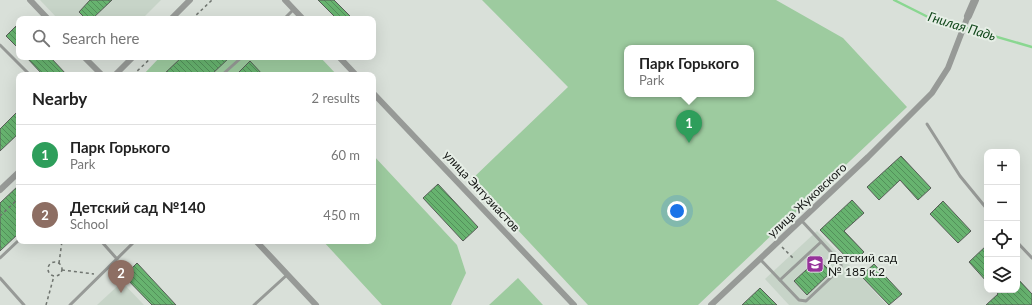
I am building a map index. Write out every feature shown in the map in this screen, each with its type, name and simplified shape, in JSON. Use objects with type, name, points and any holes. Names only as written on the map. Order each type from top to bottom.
[{"type":"street","points":[[30,0],[45,16]]},
{"type":"street","points":[[174,16],[190,0]]},
{"type":"street","points":[[285,0],[300,16]]},
{"type":"street","points":[[968,16],[975,0]]},
{"type":"street","name":"улица Жуковского","points":[[711,305],[932,93],[948,68],[968,16]]},
{"type":"street","points":[[87,60],[99,72]]},
{"type":"street","points":[[118,72],[130,60]]},
{"type":"street","points":[[342,60],[353,72]]},
{"type":"street","name":"улица Энтузиастов","points":[[376,96],[574,305]]},
{"type":"street","points":[[0,190],[16,175]]},
{"type":"street","points":[[259,244],[316,305]]},
{"type":"lane","points":[[287,16],[294,10]]},
{"type":"lane","points":[[0,45],[27,72]]},
{"type":"lane","points":[[225,72],[239,60]]},
{"type":"lane","points":[[927,124],[960,176],[984,205]]},
{"type":"lane","points":[[760,259],[799,300],[806,301],[841,268],[841,263],[801,220]]},
{"type":"lane","points":[[780,280],[821,242]]},
{"type":"lane","points":[[0,258],[16,243]]},
{"type":"lane","points":[[104,244],[117,259]]},
{"type":"lane","points":[[70,305],[133,244]]},
{"type":"lane","points":[[1020,245],[1032,258]]},
{"type":"lane","points":[[254,305],[288,274]]},
{"type":"lane","points":[[0,278],[24,305]]},
{"type":"path","points":[[195,16],[212,0]]},
{"type":"path","points":[[135,72],[149,60]]},
{"type":"path","points":[[0,216],[16,201]]},
{"type":"path","points":[[778,242],[798,263]]},
{"type":"path","points":[[62,244],[59,263],[62,270]]},
{"type":"path","points":[[59,263],[52,262],[47,268],[50,275],[54,276],[61,274],[62,270]]},
{"type":"path","points":[[62,270],[100,275]]},
{"type":"path","points":[[46,305],[54,276]]},
{"type":"shaded area","points":[[40,0],[161,0],[145,16],[55,16]]},
{"type":"shaded area","name":"Детский сад № 185 к.2","points":[[817,231],[887,305],[789,305],[765,279]]},
{"type":"shaded area","points":[[122,282],[144,305],[97,305]]},
{"type":"green space","points":[[482,0],[776,0],[843,38],[907,107],[698,305],[588,305],[471,180],[568,87]]},
{"type":"green space","points":[[157,60],[323,60],[334,72],[146,72]]},
{"type":"green space","points":[[376,158],[457,245],[466,273],[451,305],[382,305],[326,244],[376,244]]},
{"type":"green space","points":[[518,278],[543,305],[489,305]]},
{"type":"building","points":[[90,0],[112,0],[95,16],[83,16],[79,12]]},
{"type":"building","points":[[318,0],[334,0],[350,16],[334,16]]},
{"type":"building","points":[[16,26],[16,46],[6,36]]},
{"type":"building","points":[[29,60],[53,60],[64,72],[40,72]]},
{"type":"building","points":[[179,60],[227,60],[214,72],[166,72]]},
{"type":"building","points":[[250,61],[260,72],[239,72]]},
{"type":"building","points":[[16,113],[16,136],[0,151],[0,129]]},
{"type":"building","points":[[901,156],[931,188],[918,200],[900,180],[879,200],[867,187]]},
{"type":"building","points":[[438,184],[478,227],[463,241],[423,198]]},
{"type":"building","points":[[16,188],[16,236],[0,251],[0,203]]},
{"type":"building","points":[[852,200],[864,213],[844,231],[864,252],[852,263],[820,230]]},
{"type":"building","points":[[943,201],[971,231],[958,243],[930,214]]},
{"type":"building","points":[[984,248],[984,279],[969,262]]},
{"type":"building","points":[[818,259],[831,272],[807,295],[794,281]]},
{"type":"building","points":[[137,263],[176,305],[152,305],[124,276]]},
{"type":"building","points":[[874,264],[902,294],[889,305],[861,276]]},
{"type":"building","points":[[1020,281],[1032,294],[1032,305],[986,305],[998,294],[997,293],[1020,293]]},
{"type":"building","points":[[760,288],[777,305],[742,305]]},
{"type":"waterway","name":"Гнилая Падь","points":[[894,0],[928,17],[1032,47]]},
{"type":"place","name":"Парк Горького","points":[[689,143]]},
{"type":"place","name":"Детский сад № 185 к.2","points":[[815,264]]},
{"type":"place","name":"Детский сад №140","points":[[121,293]]}]
